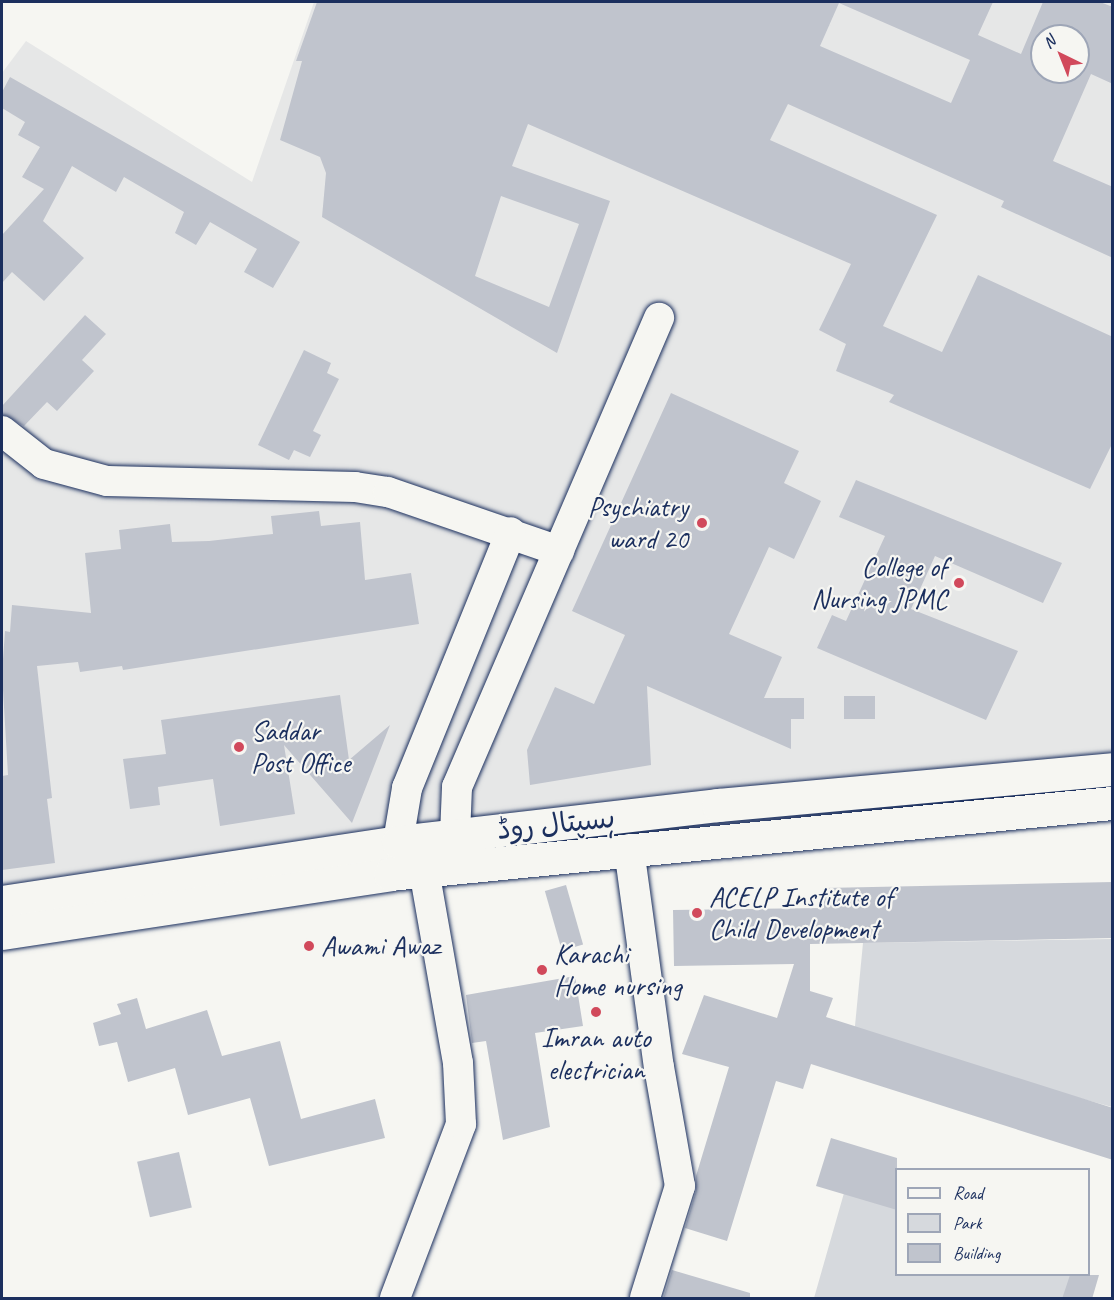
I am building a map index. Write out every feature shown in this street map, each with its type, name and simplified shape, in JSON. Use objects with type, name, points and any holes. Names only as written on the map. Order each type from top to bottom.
[{"type":"main road","name":"ہسپتال روڈ","points":[[2,902],[455,835],[718,805],[1113,769]]},
{"type":"main road","name":"ہسپتال روڈ","points":[[2,933],[424,871],[1113,803]]},
{"type":"street","points":[[455,835],[457,787],[659,318]]},
{"type":"street","points":[[2,430],[44,464],[107,481],[355,487],[388,492],[511,532],[559,551]]},
{"type":"street","points":[[398,842],[407,788],[511,532]]},
{"type":"street","points":[[629,849],[659,1067],[680,1186],[645,1299]]},
{"type":"street","points":[[395,1299],[461,1124],[458,1063],[424,871]]},
{"type":"shaded area","points":[[314,2],[1112,2],[1112,769],[2,902],[2,73],[26,41],[252,182]]},
{"type":"green space","points":[[1112,939],[1112,1107],[854,1036],[863,943]]},
{"type":"green space","points":[[844,1193],[895,1208],[895,1276],[1072,1276],[1065,1298],[814,1298]]},
{"type":"building","points":[[317,2],[993,2],[978,35],[1021,54],[1030,33],[1030,84],[1087,84],[1053,161],[1113,187],[1113,258],[1001,207],[1004,201],[788,104],[770,140],[937,215],[883,326],[942,352],[978,275],[1113,337],[1113,442],[1090,489],[889,402],[894,395],[836,371],[846,344],[819,330],[851,264],[528,124],[512,166],[610,201],[557,353],[322,217],[326,173],[320,157],[280,140],[302,61],[296,61]],"holes":[[[839,3],[970,60],[951,103],[820,46]],[[501,196],[579,224],[549,307],[475,276]]]},
{"type":"building","points":[[1043,2],[1100,2],[1113,7],[1113,84],[1091,74],[1090,76],[1090,24],[1034,24]]},
{"type":"building","points":[[10,77],[300,242],[273,288],[244,272],[257,249],[210,222],[196,245],[175,233],[184,212],[124,177],[116,192],[72,166],[43,221],[84,258],[44,301],[12,272],[2,283],[2,235],[44,189],[22,177],[40,147],[18,135],[25,122],[2,108],[2,92]]},
{"type":"building","points":[[85,315],[106,334],[82,360],[94,371],[57,411],[47,402],[24,426],[2,414],[2,406]]},
{"type":"building","points":[[304,350],[331,363],[327,373],[339,379],[313,431],[321,435],[310,457],[294,450],[289,460],[258,445]]},
{"type":"building","points":[[671,393],[799,451],[784,483],[821,501],[794,559],[769,547],[729,634],[782,657],[764,698],[804,698],[804,719],[791,719],[791,749],[647,686],[651,765],[530,785],[527,750],[555,687],[594,704],[625,635],[572,611]]},
{"type":"building","points":[[856,480],[1062,563],[1043,603],[935,556],[911,609],[1018,651],[986,720],[817,648],[832,615],[846,621],[885,536],[839,517]]},
{"type":"building","points":[[319,511],[321,526],[360,522],[365,580],[411,573],[419,624],[123,670],[122,666],[80,672],[78,662],[37,666],[52,798],[47,799],[55,863],[2,870],[2,776],[8,775],[2,673],[5,631],[10,632],[12,605],[91,613],[85,553],[121,549],[119,530],[170,524],[172,542],[209,541],[273,534],[271,516]]},
{"type":"building","points":[[340,695],[349,760],[390,725],[352,823],[284,745],[295,814],[220,826],[213,779],[158,787],[160,805],[130,809],[123,759],[166,754],[161,720]]},
{"type":"building","points":[[844,696],[875,696],[875,719],[844,719]]},
{"type":"building","points":[[1113,882],[1113,938],[810,944],[810,991],[833,998],[826,1017],[1113,1108],[1113,1160],[811,1064],[803,1089],[776,1081],[727,1241],[685,1228],[696,1191],[696,1176],[729,1067],[682,1054],[704,995],[777,1018],[794,964],[674,966],[673,910],[824,908],[824,888]]},
{"type":"building","points":[[566,885],[583,945],[562,951],[545,891]]},
{"type":"building","points":[[575,976],[583,1026],[535,1033],[550,1127],[503,1140],[486,1041],[472,1043],[466,995]]},
{"type":"building","points":[[137,998],[146,1029],[207,1010],[222,1056],[280,1041],[301,1119],[375,1099],[385,1138],[269,1166],[250,1098],[188,1115],[175,1068],[128,1082],[117,1042],[99,1046],[93,1023],[121,1014],[117,1004]]},
{"type":"building","points":[[831,1138],[897,1158],[895,1209],[816,1186]]},
{"type":"building","points":[[179,1152],[192,1208],[150,1217],[137,1162]]},
{"type":"building","points":[[672,1270],[750,1293],[750,1299],[663,1299]]},
{"type":"building","points":[[1099,1275],[1092,1299],[1062,1299],[1070,1276]]},
{"type":"place","name":"Psychiatry ward 20","points":[[702,523]]},
{"type":"place","name":"College of Nursing JPMC","points":[[959,583]]},
{"type":"place","name":"Saddar Post Office","points":[[239,747]]},
{"type":"place","name":"ACELP Institute of Child Development","points":[[697,913]]},
{"type":"place","name":"Awami Awaz","points":[[309,946]]},
{"type":"place","name":"Karachi Home nursing","points":[[542,970]]},
{"type":"place","name":"Imran auto electrician","points":[[596,1012]]}]
